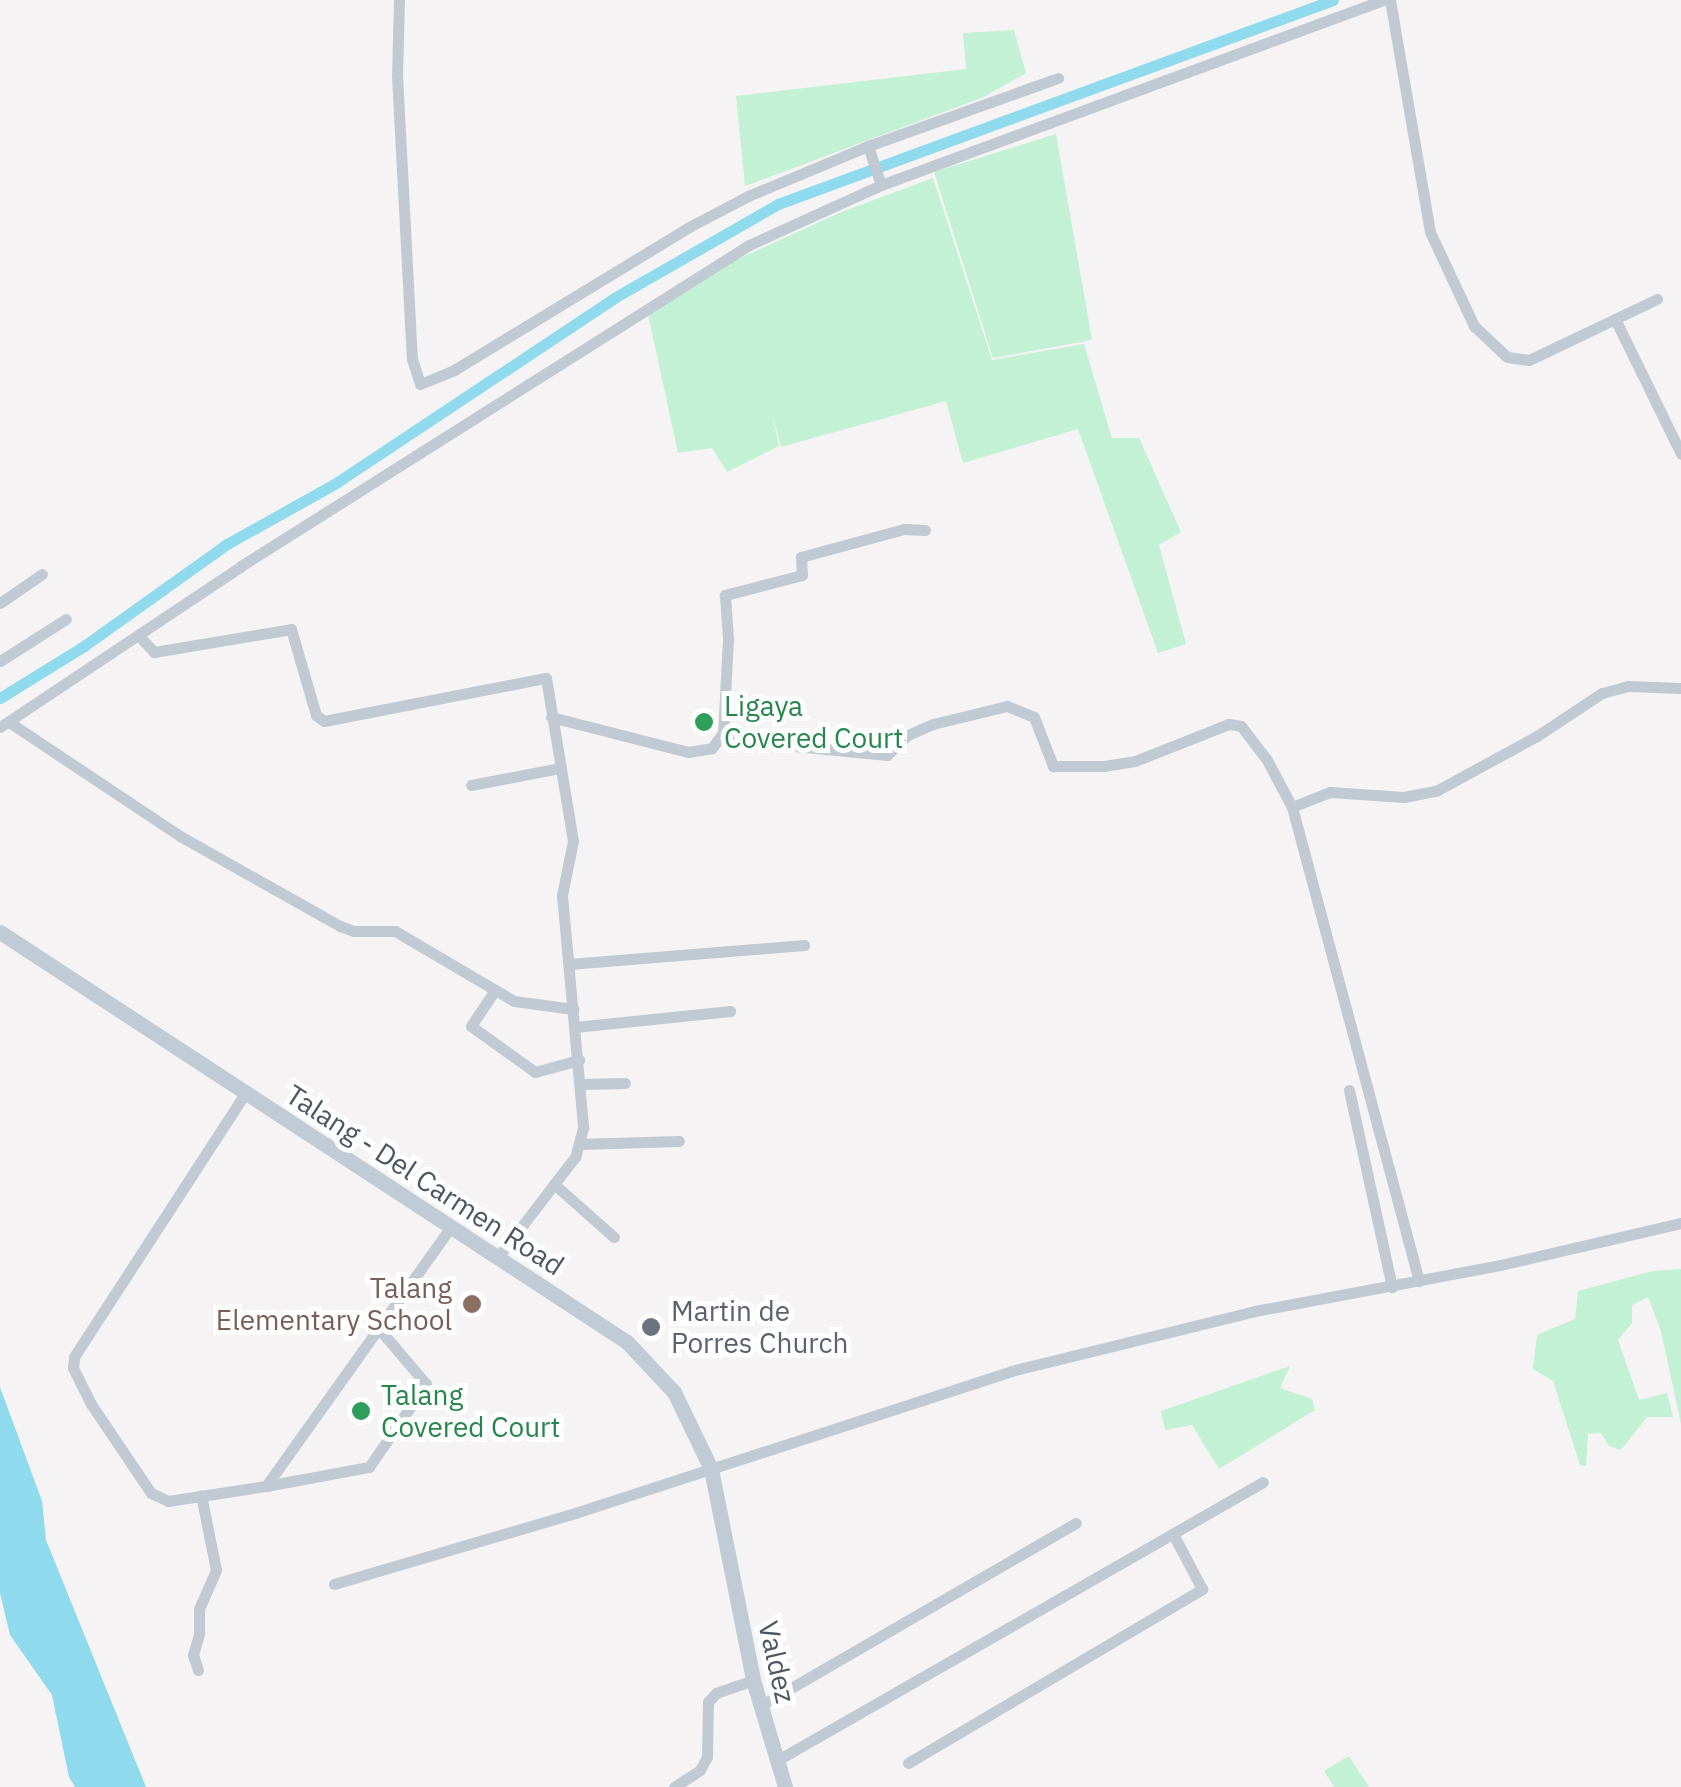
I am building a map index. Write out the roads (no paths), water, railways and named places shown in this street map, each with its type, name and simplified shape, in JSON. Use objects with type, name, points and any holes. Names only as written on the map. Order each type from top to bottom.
[{"type":"street","points":[[400,0],[397,75],[412,359],[420,384],[485,352],[689,227],[748,196],[1058,78]]},
{"type":"street","points":[[573,1009],[514,1001],[395,931],[354,931],[340,926],[180,836],[4,724],[140,637],[241,566],[710,268],[797,221],[879,180],[1387,0],[1430,232],[1474,326],[1506,357],[1518,362],[1657,299]]},
{"type":"street","points":[[870,150],[879,180]]},
{"type":"street","points":[[1614,319],[1681,454]]},
{"type":"street","points":[[551,717],[688,752],[712,748],[724,733],[728,639],[725,594],[802,575],[802,557],[904,529],[926,530]]},
{"type":"street","points":[[0,604],[42,574]]},
{"type":"street","points":[[0,661],[66,619]]},
{"type":"street","points":[[140,637],[154,652],[291,629],[316,716],[324,721],[546,678],[573,840],[562,895],[583,1084],[584,1128],[575,1158],[498,1257]]},
{"type":"street","points":[[1292,807],[1330,792],[1404,797],[1436,790],[1537,736],[1602,693],[1628,686],[1681,688]]},
{"type":"street","points":[[724,733],[774,744],[887,756],[908,734],[1007,706],[1034,717],[1054,766],[1104,766],[1134,761],[1235,723],[1258,747],[1292,807],[1419,1281]]},
{"type":"street","points":[[471,785],[560,768]]},
{"type":"street","name":"Talang - Del Carmen Road","points":[[0,932],[627,1342],[674,1392],[710,1470],[727,1547]]},
{"type":"street","points":[[570,964],[804,945]]},
{"type":"street","points":[[495,990],[472,1026],[535,1072],[579,1060]]},
{"type":"street","points":[[575,1027],[730,1011]]},
{"type":"street","points":[[583,1084],[625,1083]]},
{"type":"street","points":[[1349,1090],[1392,1287]]},
{"type":"street","points":[[246,1092],[74,1357],[73,1368],[91,1404],[151,1494],[168,1500],[369,1467],[426,1384],[380,1330]]},
{"type":"street","points":[[578,1144],[679,1141]]},
{"type":"street","points":[[554,1184],[614,1237]]},
{"type":"street","points":[[334,1584],[710,1470],[1011,1372],[1255,1311],[1392,1287],[1681,1223]]},
{"type":"street","points":[[266,1486],[450,1227]]},
{"type":"street","points":[[776,1762],[1263,1482]]},
{"type":"street","points":[[198,1670],[192,1654],[200,1634],[198,1609],[216,1570],[201,1496]]},
{"type":"street","points":[[760,1706],[1076,1522]]},
{"type":"street","points":[[908,1763],[1202,1589],[1174,1536]]},
{"type":"street","name":"Valdez","points":[[727,1547],[753,1680],[784,1787]]},
{"type":"street","points":[[674,1787],[700,1770],[707,1757],[708,1702],[716,1692],[753,1680]]},
{"type":"water","points":[[0,1387],[42,1501],[46,1540],[146,1787],[75,1787],[69,1777],[52,1695],[10,1635],[0,1593]]},
{"type":"waterway","points":[[0,698],[84,646],[227,544],[336,483],[614,298],[778,204],[1333,0]]},
{"type":"place","name":"Ligaya Covered Court","points":[[704,722]]},
{"type":"place","name":"Talang Elementary School","points":[[472,1304]]},
{"type":"place","name":"Martin de Porres Church","points":[[651,1327]]},
{"type":"place","name":"Talang Covered Court","points":[[361,1411]]}]
